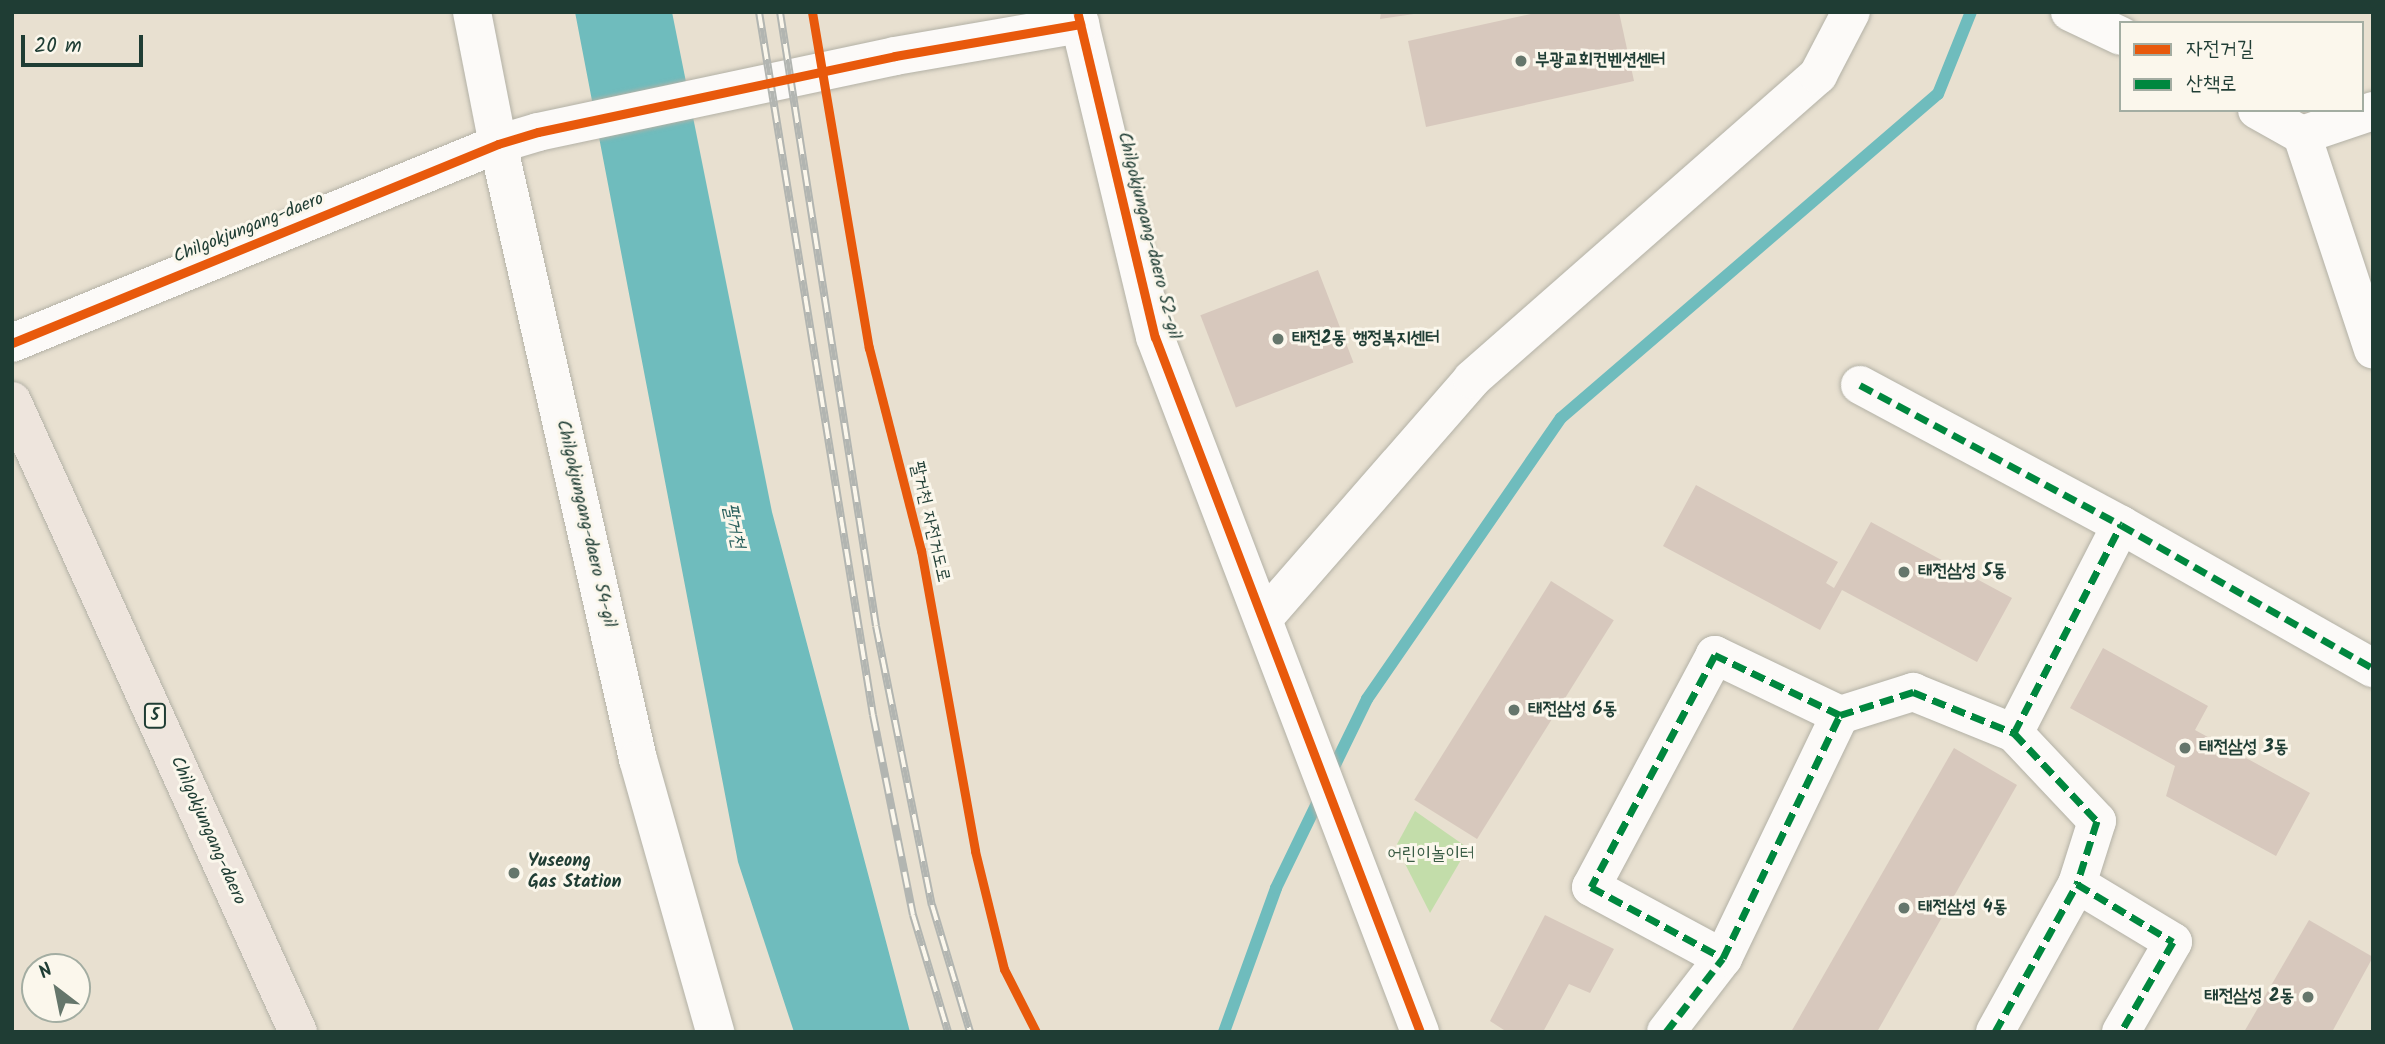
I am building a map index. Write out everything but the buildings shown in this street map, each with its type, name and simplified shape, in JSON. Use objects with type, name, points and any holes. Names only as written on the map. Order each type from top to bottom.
[{"type":"main road","name":"Chilgokjungang-daero","points":[[12,401],[298,1032]]},
{"type":"street","name":"Chilgokjungang-daero 54-gil","points":[[472,12],[498,144],[638,759],[715,1032]]},
{"type":"street","points":[[1263,619],[1472,379],[1818,75],[1852,12]]},
{"type":"street","points":[[2070,12],[2119,35]]},
{"type":"street","name":"Chilgokjungang-daero","points":[[12,343],[498,144],[538,132],[1079,18]]},
{"type":"street","name":"Chilgokjungang-daero 52-gil","points":[[1079,18],[1155,337],[1420,1032]]},
{"type":"street","points":[[2302,135],[2373,111]]},
{"type":"street","points":[[2262,112],[2302,135],[2373,350]]},
{"type":"street","points":[[1860,385],[2121,526],[2373,668]]},
{"type":"street","points":[[2014,733],[2121,526]]},
{"type":"street","points":[[1723,958],[1591,887],[1715,655],[1840,715],[1913,692],[2014,733],[2097,821],[2077,884],[1994,1032]]},
{"type":"street","points":[[1667,1032],[1723,958],[1840,715]]},
{"type":"street","points":[[2077,884],[2173,942],[2121,1032]]},
{"type":"green space","name":"어린이놀이터","points":[[1415,811],[1468,848],[1430,913],[1396,846]]},
{"type":"water","name":"팔거천","points":[[575,12],[672,12],[772,512],[910,1032],[794,1032],[738,862]]},
{"type":"waterway","points":[[1330,775],[1367,699],[1561,418],[1938,94],[1971,12]]},
{"type":"waterway","points":[[1224,1032],[1276,888],[1321,795]]},
{"type":"railway","points":[[759,12],[873,715],[913,915],[948,1032]]},
{"type":"railway","points":[[780,12],[876,626],[932,905],[970,1032]]},
{"type":"marked path","points":[[1860,385],[2121,525],[2373,668]]},
{"type":"marked path","points":[[2014,733],[2121,525]]},
{"type":"marked path","points":[[1666,1032],[1723,958],[1840,715],[1715,655],[1591,887],[1723,958]]},
{"type":"marked path","points":[[1840,715],[1913,692],[2014,733],[2097,821],[2077,884]]},
{"type":"marked path","points":[[1995,1032],[2077,884],[2173,942],[2121,1032]]},
{"type":"cycle path","name":"팔거천 자전거도로","points":[[812,12],[869,348],[921,550],[975,851],[1004,969],[1036,1032]]},
{"type":"cycle path","points":[[1078,15],[1155,337],[1420,1032]]},
{"type":"cycle path","points":[[12,343],[498,144],[538,132],[895,56],[1080,24]]},
{"type":"place","name":"부광교회컨벤션센터","points":[[1521,61]]},
{"type":"place","name":"태전2동 행정복지센터","points":[[1278,339]]},
{"type":"place","name":"태전삼성 5동","points":[[1904,572]]},
{"type":"place","name":"태전삼성 6동","points":[[1514,710]]},
{"type":"place","name":"태전삼성 3동","points":[[2185,748]]},
{"type":"place","name":"Yuseong Gas Station","points":[[514,873]]},
{"type":"place","name":"태전삼성 4동","points":[[1904,908]]},
{"type":"place","name":"태전삼성 2동","points":[[2308,997]]}]
